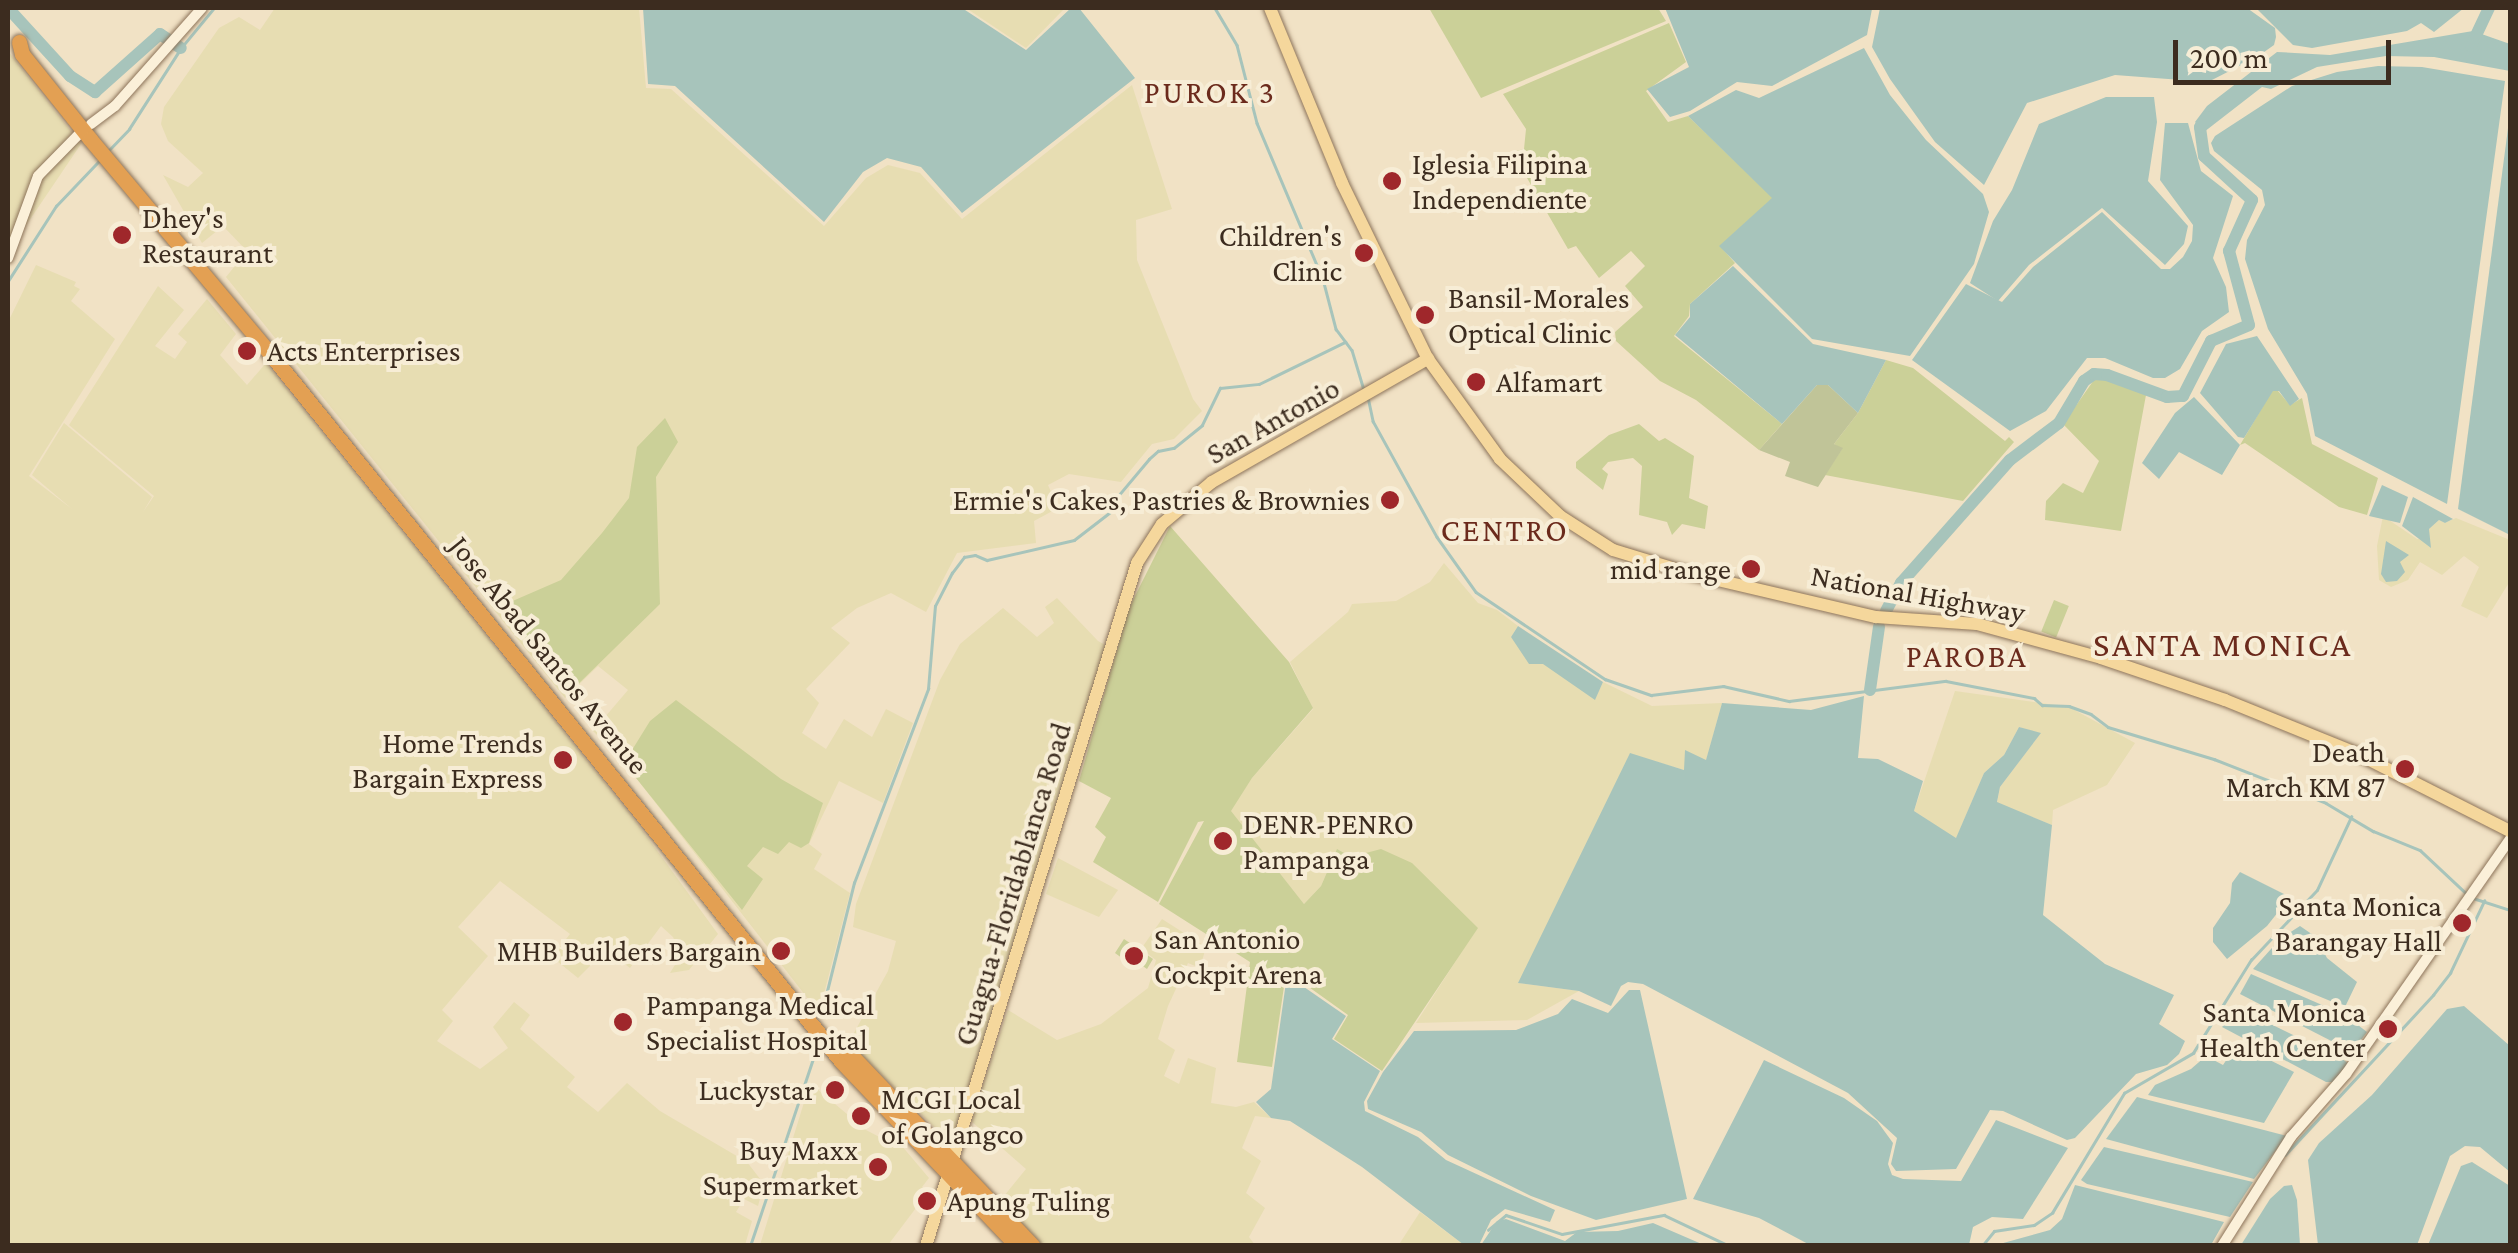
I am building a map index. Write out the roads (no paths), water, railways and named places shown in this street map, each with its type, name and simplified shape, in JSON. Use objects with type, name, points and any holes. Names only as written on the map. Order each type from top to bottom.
[{"type":"highway","name":"Jose Abad Santos Avenue","points":[[8,28],[19,42],[22,54],[120,166],[841,1061],[1033,1246]]},
{"type":"highway","name":"Jose Abad Santos Avenue","points":[[949,1169],[1017,1246]]},
{"type":"main road","name":"National Highway","points":[[1270,8],[1335,168],[1428,359],[1500,459],[1560,516],[1613,550],[1846,612],[1977,624],[2100,658],[2225,700],[2358,754],[2510,831]]},
{"type":"main road","name":"San Antonio","points":[[1151,538],[1212,482],[1372,395],[1428,359]]},
{"type":"main road","name":"Guagua-Floridablanca Road","points":[[926,1246],[1134,572],[1151,538]]},
{"type":"street","points":[[8,258],[38,176],[115,106],[202,8]]},
{"type":"street","points":[[2222,1246],[2292,1137],[2346,1074],[2510,839]]},
{"type":"water","points":[[643,8],[962,8],[1026,50],[1071,8],[1079,8],[1135,78],[962,213],[921,167],[887,158],[863,172],[824,222],[675,86],[648,84]]},
{"type":"water","points":[[1665,8],[1872,9],[1867,35],[1772,86],[1737,82],[1690,111],[1670,117],[1647,89],[1689,67]]},
{"type":"water","points":[[1880,8],[2247,8],[2275,28],[2276,37],[2274,45],[2257,57],[2208,82],[2115,75],[2027,103],[1984,185],[1935,142],[1890,79],[1872,47]]},
{"type":"water","points":[[2256,8],[2464,8],[2434,32],[2421,23],[2407,31],[2312,48],[2293,45]]},
{"type":"water","points":[[2473,31],[2510,44],[2510,71],[2434,57],[2386,56],[2317,67],[2271,89],[2262,87],[2204,132],[2195,122],[2207,106],[2277,52],[2330,55]]},
{"type":"water","points":[[1864,48],[1890,95],[1926,140],[1983,194],[1989,212],[1974,264],[1910,356],[1812,339],[1719,246],[1772,198],[1688,116],[1736,90],[1759,98]]},
{"type":"water","points":[[2378,66],[2422,67],[2505,81],[2447,504],[2315,436],[2307,394],[2268,329],[2245,259],[2247,240],[2265,205],[2262,190],[2214,151],[2211,143],[2215,136],[2292,86],[2337,72]]},
{"type":"water","points":[[2106,97],[2154,97],[2157,122],[2148,181],[2188,226],[2184,244],[2165,265],[2102,208],[2029,265],[1998,301],[1970,283],[1993,221],[2012,190],[2039,124]]},
{"type":"water","points":[[2510,113],[2510,535],[2458,509]]},
{"type":"water","points":[[2165,123],[2188,123],[2201,171],[2233,196],[2213,258],[2226,287],[2229,312],[2202,331],[2180,369],[2165,378],[2153,378],[2105,358],[2087,358],[2046,411],[2010,431],[1912,360],[1966,284],[2002,302],[2033,267],[2102,212],[2161,269],[2170,269],[2183,257],[2192,241],[2193,225],[2160,180]]},
{"type":"water","points":[[1733,266],[1813,344],[1886,360],[1858,413],[1828,385],[1817,385],[1782,424],[1675,335],[1690,317],[1690,304]]},
{"type":"water","points":[[2257,336],[2299,399],[2290,406],[2279,391],[2273,391],[2244,438],[2238,437],[2200,393],[2226,344]]},
{"type":"water","points":[[2194,397],[2240,445],[2222,475],[2179,452],[2159,479],[2142,463],[2175,413]]},
{"type":"water","points":[[2382,485],[2408,497],[2400,523],[2369,516]]},
{"type":"water","points":[[2413,497],[2453,519],[2445,523],[2439,520],[2429,529],[2431,548],[2402,526]]},
{"type":"water","points":[[2386,541],[2409,555],[2400,562],[2405,572],[2397,581],[2386,582],[2381,574]]},
{"type":"water","points":[[1518,626],[1603,682],[1595,700],[1543,664],[1529,664],[1511,637]]},
{"type":"water","points":[[1864,696],[1858,758],[1878,759],[1923,781],[1914,811],[1956,838],[1984,773],[2004,755],[2019,727],[2041,733],[2000,787],[1997,802],[2052,825],[2043,915],[2105,964],[2174,995],[2159,1024],[2185,1041],[2179,1054],[2167,1065],[2136,1074],[2075,1138],[2067,1140],[2003,1111],[1990,1110],[1956,1169],[1896,1171],[1891,1164],[1897,1138],[1848,1093],[1643,984],[1628,982],[1621,986],[1611,1006],[1579,991],[1518,983],[1630,753],[1684,770],[1685,750],[1706,760],[1722,703],[1811,710]]},
{"type":"water","points":[[2240,872],[2290,897],[2267,926],[2227,959],[2213,942],[2213,928],[2230,903],[2232,883]]},
{"type":"water","points":[[2300,926],[2316,937],[2327,958],[2357,982],[2345,1007],[2253,969],[2280,939]]},
{"type":"water","points":[[2251,974],[2345,1015],[2367,1032],[2355,1048],[2347,1049],[2240,994]]},
{"type":"water","points":[[1291,978],[1346,1016],[1332,1039],[1380,1071],[1364,1102],[1365,1111],[1418,1137],[1446,1160],[1555,1210],[1550,1222],[1505,1209],[1491,1220],[1479,1245],[1464,1245],[1362,1167],[1290,1121],[1271,1118],[1256,1102],[1271,1089],[1286,982]]},
{"type":"water","points":[[1629,990],[1640,990],[1687,1199],[1596,1220],[1531,1196],[1448,1155],[1421,1132],[1368,1109],[1367,1101],[1383,1072],[1414,1031],[1516,1030],[1558,1014],[1572,999],[1608,1013]]},
{"type":"water","points":[[2464,1006],[2510,1046],[2510,1172],[2480,1147],[2465,1146],[2450,1156],[2417,1245],[2318,1245],[2308,1160],[2319,1143],[2372,1095],[2447,1009]]},
{"type":"water","points":[[2240,1009],[2348,1063],[2333,1082],[2326,1082],[2222,1027]]},
{"type":"water","points":[[2237,1044],[2294,1072],[2264,1123],[2148,1095],[2155,1085],[2191,1069],[2206,1056],[2223,1065]]},
{"type":"water","points":[[1764,1060],[1844,1098],[1877,1121],[1893,1143],[1888,1164],[1892,1175],[1903,1179],[1961,1181],[1996,1120],[2068,1148],[2023,1219],[1992,1217],[1973,1227],[1969,1245],[1810,1245],[1759,1218],[1693,1199]]},
{"type":"water","points":[[2137,1097],[2287,1136],[2254,1179],[2106,1139]]},
{"type":"water","points":[[2104,1147],[2253,1182],[2230,1217],[2087,1184],[2081,1180]]},
{"type":"water","points":[[2472,1162],[2510,1186],[2510,1245],[2428,1245],[2461,1166]]},
{"type":"water","points":[[2075,1185],[2224,1222],[2211,1245],[1996,1245],[2050,1230],[2062,1219]]},
{"type":"water","points":[[2292,1185],[2300,1245],[2241,1245],[2270,1199],[2284,1186]]},
{"type":"water","points":[[1506,1219],[1565,1241],[1577,1232],[1618,1231],[1653,1223],[1704,1245],[1481,1245],[1497,1221]]},
{"type":"waterway","points":[[8,8],[70,76],[95,92],[160,34],[181,48]]},
{"type":"waterway","points":[[109,150],[129,129],[181,48],[214,8]]},
{"type":"waterway","points":[[1215,8],[1237,45],[1257,123],[1323,279],[1336,329],[1352,350],[1364,390]]},
{"type":"waterway","points":[[2471,46],[2489,8]]},
{"type":"waterway","points":[[1886,611],[1901,583],[2010,460],[2059,423],[2084,381],[2094,374],[2107,375],[2167,397],[2183,396],[2211,341],[2249,325],[2229,251],[2252,200],[2204,156],[2200,127],[2208,117]]},
{"type":"waterway","points":[[8,281],[56,206],[100,160]]},
{"type":"waterway","points":[[823,1007],[854,883],[928,689],[935,606],[964,557],[975,555],[987,560],[1074,540],[1113,510],[1118,496],[1149,459],[1158,451],[1174,448],[1202,425],[1220,388],[1259,384],[1345,342]]},
{"type":"waterway","points":[[1368,397],[1373,421],[1437,537],[1476,592],[1605,679],[1651,695],[1723,686],[1789,701],[1946,681],[2034,698],[2042,705],[2069,706],[2091,714],[2108,727],[2214,759],[2326,803],[2373,831],[2420,850],[2466,893]]},
{"type":"waterway","points":[[1870,690],[1879,627]]},
{"type":"waterway","points":[[1982,1246],[1994,1231],[2034,1225],[2052,1213],[2124,1093],[2193,1053],[2251,960],[2317,890],[2351,817]]},
{"type":"waterway","points":[[2473,898],[2510,910]]},
{"type":"waterway","points":[[2285,1155],[2433,995],[2450,973],[2484,901]]},
{"type":"waterway","points":[[750,1246],[817,1047]]},
{"type":"waterway","points":[[1488,1230],[1506,1215],[1562,1234],[1664,1215],[1730,1246]]},
{"type":"place","name":"Iglesia Filipina Independiente","points":[[1392,181]]},
{"type":"place","name":"Dhey's Restaurant","points":[[122,235]]},
{"type":"place","name":"Children's Clinic","points":[[1364,253]]},
{"type":"place","name":"Bansil-Morales Optical Clinic","points":[[1425,315]]},
{"type":"place","name":"Acts Enterprises","points":[[247,351]]},
{"type":"place","name":"Alfamart","points":[[1476,382]]},
{"type":"place","name":"Ermie's Cakes, Pastries & Brownies","points":[[1390,500]]},
{"type":"place","name":"mid range","points":[[1751,569]]},
{"type":"place","name":"Home Trends Bargain Express","points":[[563,760]]},
{"type":"place","name":"Death March KM 87","points":[[2405,769]]},
{"type":"place","name":"DENR-PENRO Pampanga","points":[[1223,841]]},
{"type":"place","name":"Santa Monica Barangay Hall","points":[[2462,923]]},
{"type":"place","name":"MHB Builders Bargain","points":[[781,951]]},
{"type":"place","name":"San Antonio Cockpit Arena","points":[[1134,956]]},
{"type":"place","name":"Pampanga Medical Specialist Hospital","points":[[623,1022]]},
{"type":"place","name":"Santa Monica Health Center","points":[[2388,1029]]},
{"type":"place","name":"Luckystar","points":[[835,1090]]},
{"type":"place","name":"MCGI Local of Golangco","points":[[861,1116]]},
{"type":"place","name":"Buy Maxx Supermarket","points":[[878,1167]]},
{"type":"place","name":"Apung Tuling","points":[[927,1201]]},
{"type":"district","name":"PUROK 3","points":[[1210,92]]},
{"type":"district","name":"CENTRO","points":[[1505,530]]},
{"type":"district","name":"SANTA MONICA","points":[[2223,645]]},
{"type":"district","name":"PAROBA","points":[[1967,656]]}]
